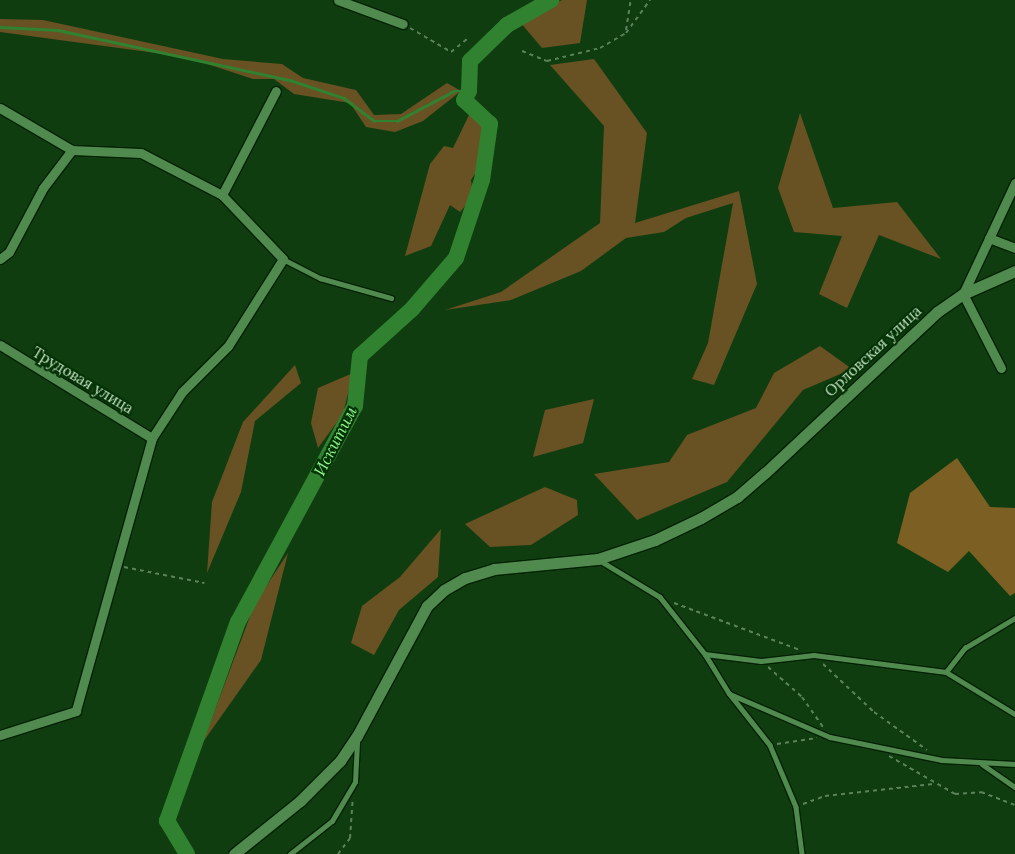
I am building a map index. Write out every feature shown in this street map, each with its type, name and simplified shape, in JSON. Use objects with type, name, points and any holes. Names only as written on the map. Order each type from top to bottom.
[{"type":"main road","name":"Орловская улица","points":[[234,854],[300,801],[340,761],[357,736],[427,606],[444,590],[465,578],[494,570],[598,559],[655,540],[701,518],[737,497],[765,474],[900,345],[963,294],[1015,271]]},
{"type":"street","points":[[338,0],[402,24]]},
{"type":"street","points":[[222,195],[276,91]]},
{"type":"street","points":[[0,108],[72,150],[141,153],[222,195],[283,259],[228,346],[182,392],[152,438],[76,711],[0,735]]},
{"type":"street","points":[[0,259],[9,252],[43,188],[72,150]]},
{"type":"street","points":[[1001,368],[963,294],[1015,183]]},
{"type":"street","points":[[989,238],[1015,248]]},
{"type":"street","name":"Трудовая улица","points":[[0,345],[152,438]]},
{"type":"lane","points":[[283,259],[320,278],[391,298]]},
{"type":"lane","points":[[598,559],[660,597],[705,654],[729,694],[770,745],[796,807],[802,854]]},
{"type":"lane","points":[[946,672],[965,648],[1015,618]]},
{"type":"lane","points":[[705,654],[761,661],[814,655],[946,672],[1015,714]]},
{"type":"lane","points":[[729,694],[830,736],[874,747],[942,760],[1015,764]]},
{"type":"lane","points":[[290,854],[332,822],[355,782],[357,736]]},
{"type":"lane","points":[[980,763],[1015,787]]},
{"type":"path","points":[[626,33],[631,0]]},
{"type":"path","points":[[522,51],[547,61],[600,48],[626,33],[650,0]]},
{"type":"path","points":[[402,24],[452,52],[467,39]]},
{"type":"path","points":[[116,566],[204,583]]},
{"type":"path","points":[[660,597],[814,655],[874,712],[942,760]]},
{"type":"path","points":[[761,661],[802,697],[830,736],[770,745]]},
{"type":"path","points":[[874,747],[934,784],[955,794],[981,792],[1015,804]]},
{"type":"path","points":[[338,854],[350,838],[355,782]]},
{"type":"path","points":[[796,807],[825,796],[934,784]]},
{"type":"shaded area","points":[[562,0],[587,0],[580,43],[542,48],[520,22]]},
{"type":"shaded area","points":[[0,19],[43,20],[223,59],[282,64],[303,78],[356,90],[374,115],[401,114],[447,83],[461,91],[423,121],[395,132],[366,127],[350,103],[294,94],[274,79],[253,79],[186,57],[0,32]]},
{"type":"shaded area","points":[[594,59],[647,133],[635,223],[739,191],[757,284],[714,385],[692,379],[708,343],[733,203],[686,218],[664,232],[626,238],[581,271],[511,300],[445,310],[501,292],[600,223],[604,126],[550,65]]},
{"type":"shaded area","points":[[470,113],[484,128],[480,166],[471,180],[473,197],[460,212],[450,205],[431,246],[405,256],[430,164],[444,146],[453,148]]},
{"type":"shaded area","points":[[800,113],[833,208],[897,202],[941,259],[879,235],[847,308],[819,294],[842,236],[794,232],[778,188]]},
{"type":"shaded area","points":[[820,346],[852,369],[803,390],[727,482],[637,520],[594,474],[669,462],[687,435],[756,408],[774,373]]},
{"type":"shaded area","points":[[295,365],[301,383],[255,421],[241,492],[207,573],[212,502],[243,422]]},
{"type":"shaded area","points":[[353,373],[343,414],[318,448],[311,423],[318,388]]},
{"type":"shaded area","points":[[594,399],[583,443],[533,457],[545,410]]},
{"type":"shaded area","points":[[957,458],[990,507],[1015,508],[1015,593],[1010,596],[969,551],[948,572],[897,543],[910,493]]},
{"type":"shaded area","points":[[545,487],[577,500],[578,515],[531,545],[490,547],[465,524]]},
{"type":"shaded area","points":[[441,529],[438,577],[399,610],[374,655],[351,643],[362,606],[400,577]]},
{"type":"shaded area","points":[[288,553],[261,660],[203,742],[255,603]]},
{"type":"waterway","name":"Искитим","points":[[187,854],[167,821],[238,622],[355,406],[360,356],[412,309],[456,258],[482,180],[490,124],[464,100],[469,91],[470,61],[507,25],[551,0]]},
{"type":"waterway","points":[[0,27],[58,30],[290,80],[344,98],[374,121],[397,121],[454,91],[469,91]]}]
